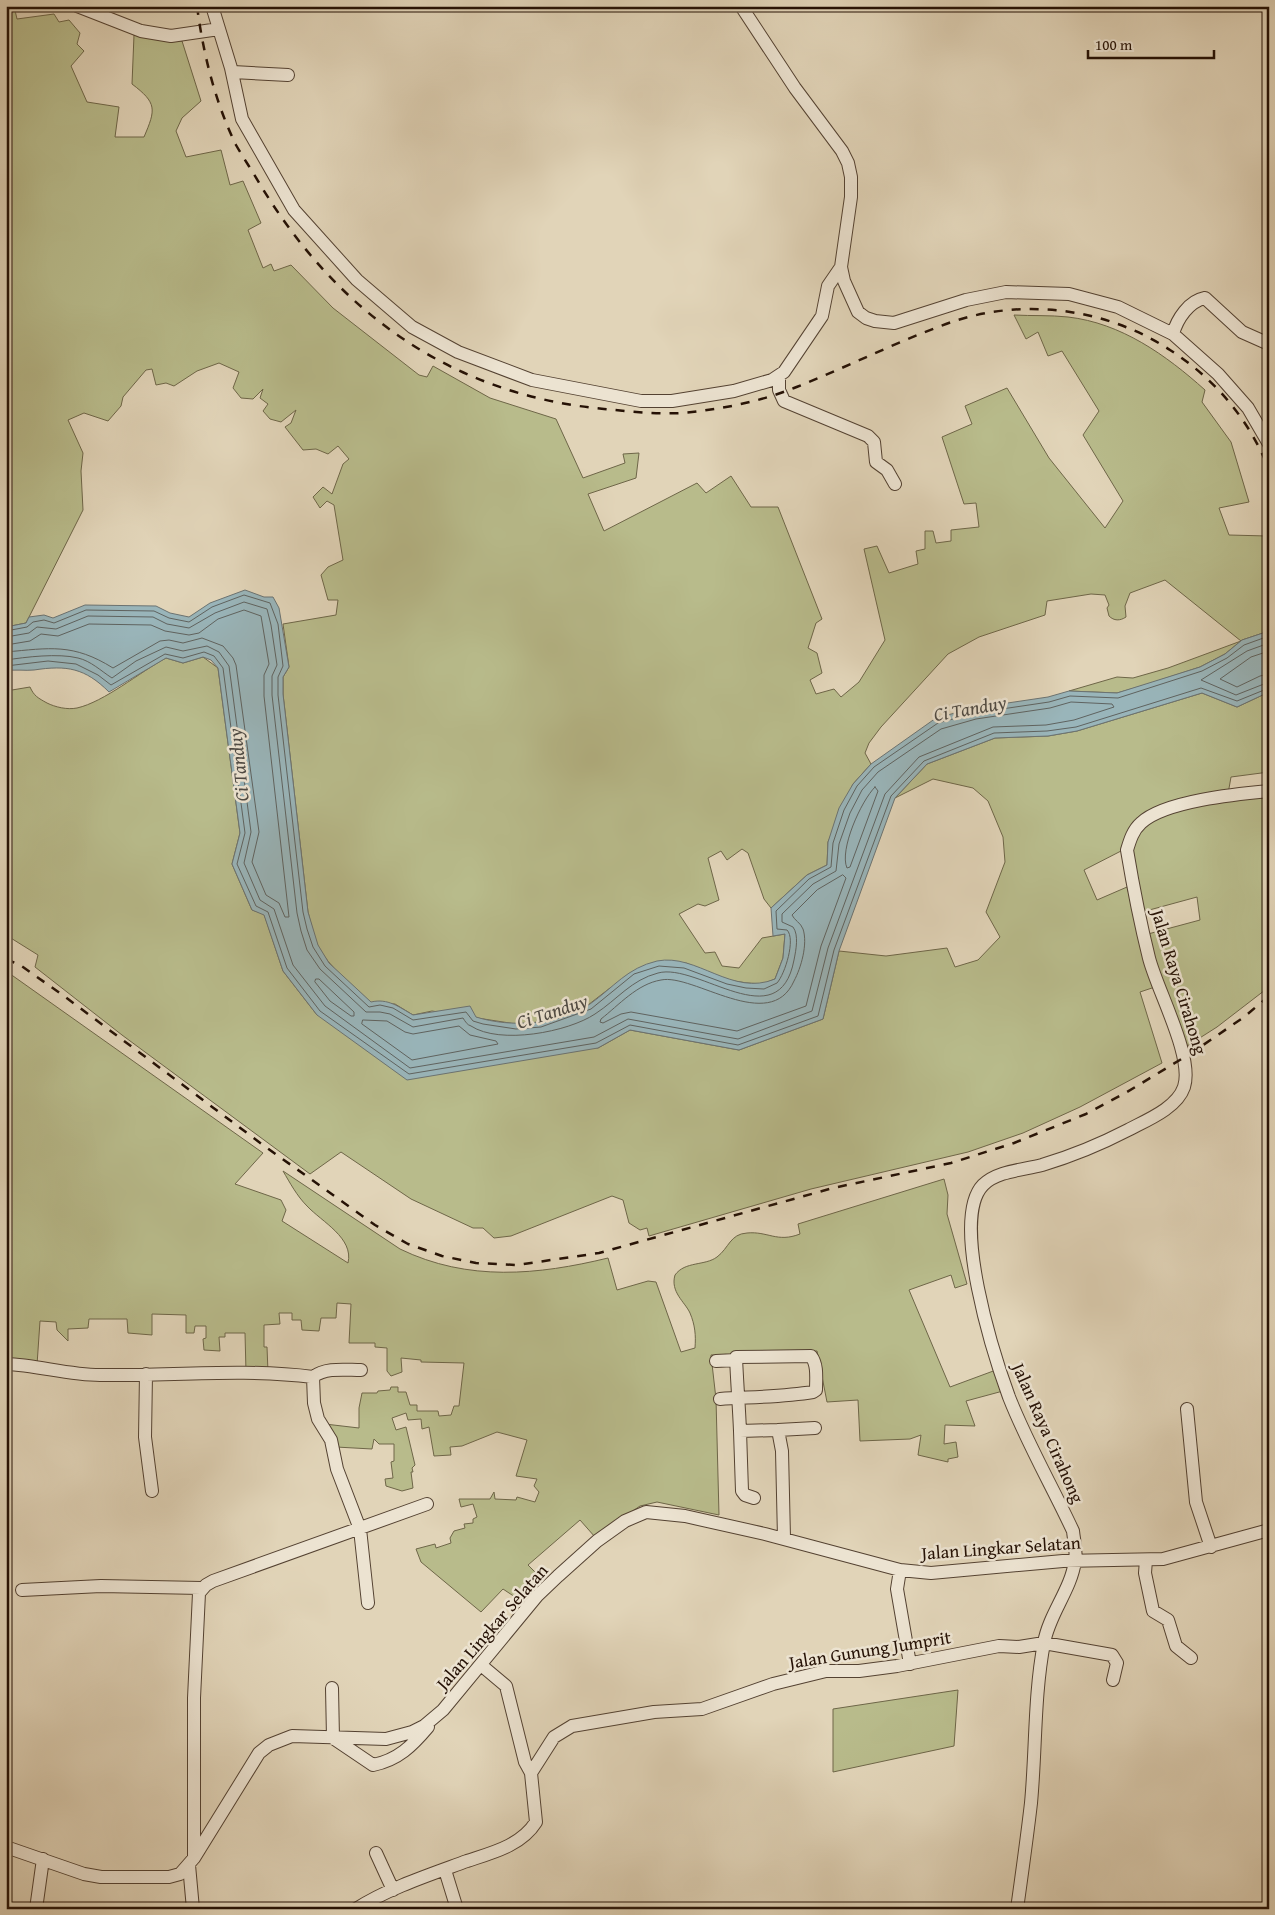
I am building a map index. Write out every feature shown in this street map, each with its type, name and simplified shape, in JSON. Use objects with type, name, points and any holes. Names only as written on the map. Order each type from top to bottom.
[{"type":"street","points":[[77,6],[141,31],[171,36],[219,30]]},
{"type":"street","points":[[212,6],[233,72],[244,123],[294,210],[357,280],[412,327],[432,340],[458,352],[532,380],[641,401],[672,401],[734,391],[779,376]]},
{"type":"street","points":[[741,6],[795,88],[842,150],[848,163],[851,177],[851,197],[841,267],[844,282],[858,312],[866,318],[875,321],[894,323],[966,300],[1006,292],[1068,294],[1118,307],[1173,334],[1234,391],[1257,421],[1269,444]]},
{"type":"street","points":[[233,72],[288,75]]},
{"type":"street","points":[[841,267],[828,286],[822,316],[779,376],[778,390],[784,401],[868,436],[874,442],[876,462],[887,470],[895,484]]},
{"type":"street","points":[[1173,334],[1178,319],[1194,302],[1206,298],[1242,332],[1269,344]]},
{"type":"street","name":"Jalan Raya Cirahong","points":[[1017,1909],[1031,1802],[1044,1643],[1048,1624],[1064,1592],[1075,1561],[1073,1531],[1028,1439],[1010,1398],[1000,1368],[982,1302],[971,1251],[972,1205],[977,1193],[993,1178],[1076,1153],[1115,1136],[1148,1119],[1178,1097],[1184,1089],[1186,1078],[1185,1058],[1149,959],[1128,850],[1132,835],[1141,823],[1172,808],[1214,798],[1269,791]]},
{"type":"street","points":[[716,1361],[736,1360],[736,1357],[750,1356],[811,1356],[816,1367],[816,1390],[813,1392],[720,1399]]},
{"type":"street","points":[[736,1360],[742,1491],[745,1495],[754,1498]]},
{"type":"street","points":[[6,1364],[86,1374],[277,1374],[313,1377],[321,1372],[361,1370]]},
{"type":"street","points":[[146,1374],[145,1437],[152,1491]]},
{"type":"street","points":[[313,1377],[314,1403],[318,1419],[331,1440],[337,1469],[360,1529],[368,1602]]},
{"type":"street","points":[[1188,1409],[1196,1502],[1211,1547]]},
{"type":"street","points":[[740,1431],[815,1428]]},
{"type":"street","points":[[778,1430],[782,1451],[784,1538]]},
{"type":"street","points":[[194,1909],[191,1862],[194,1698],[199,1593],[202,1588],[214,1581],[427,1504]]},
{"type":"street","name":"Jalan Lingkar Selatan","points":[[6,1847],[70,1870],[101,1877],[169,1877],[180,1874],[191,1862],[259,1753],[269,1745],[292,1736],[374,1740],[397,1737],[412,1732],[435,1718],[537,1596],[596,1541],[639,1514],[655,1511],[685,1516],[784,1538],[900,1570],[931,1573],[1075,1561],[1163,1559],[1269,1530]]},
{"type":"street","points":[[1146,1560],[1145,1573],[1153,1611],[1168,1620],[1176,1646],[1190,1658]]},
{"type":"street","points":[[900,1570],[897,1589],[910,1664]]},
{"type":"street","points":[[22,1590],[101,1586],[202,1588]]},
{"type":"street","name":"Jalan Gunung Jumprit","points":[[530,1773],[554,1737],[572,1726],[654,1712],[702,1709],[773,1684],[826,1672],[859,1671],[910,1664],[974,1650],[1044,1643],[1112,1655],[1117,1663],[1113,1680]]},
{"type":"street","points":[[356,1909],[393,1890],[510,1845],[532,1828],[536,1816],[530,1773],[520,1744],[506,1686],[481,1665]]},
{"type":"street","points":[[332,1688],[333,1738],[374,1765],[387,1763],[398,1757],[414,1743],[435,1718]]},
{"type":"street","points":[[376,1853],[393,1890]]},
{"type":"street","points":[[36,1909],[43,1859]]},
{"type":"street","points":[[445,1870],[457,1909]]},
{"type":"green space","points":[[6,6],[14,6],[17,19],[54,14],[59,22],[69,20],[80,33],[77,44],[84,51],[71,66],[87,102],[119,107],[115,137],[144,137],[151,120],[152,107],[150,102],[132,84],[134,35],[182,41],[201,101],[182,118],[176,131],[186,157],[221,150],[230,185],[243,181],[261,223],[248,230],[263,268],[271,264],[274,271],[291,265],[333,308],[419,375],[427,377],[433,366],[490,398],[556,419],[583,478],[625,463],[623,454],[639,453],[636,478],[588,494],[604,531],[697,483],[706,493],[731,476],[751,507],[778,507],[822,619],[816,623],[808,648],[817,653],[822,673],[810,680],[816,694],[834,689],[841,697],[859,682],[885,640],[864,549],[877,546],[889,573],[918,564],[916,551],[925,549],[925,531],[933,531],[936,543],[951,541],[951,530],[979,527],[976,503],[964,504],[942,437],[972,424],[965,406],[1007,388],[1049,458],[1105,528],[1123,501],[1083,435],[1099,411],[1062,351],[1048,356],[1038,332],[1026,339],[1014,315],[1068,317],[1088,320],[1106,326],[1142,343],[1158,353],[1205,390],[1202,402],[1231,442],[1249,502],[1219,508],[1229,535],[1267,536],[1269,545],[1269,631],[1241,641],[1165,580],[1130,593],[1125,606],[1126,617],[1122,619],[1115,620],[1109,616],[1107,608],[1109,605],[1105,595],[1091,594],[1047,601],[1045,615],[979,637],[948,654],[881,727],[869,743],[865,753],[871,764],[853,784],[828,842],[827,865],[807,875],[771,908],[764,899],[748,853],[742,849],[727,860],[721,851],[708,858],[719,900],[705,906],[698,904],[679,914],[705,953],[715,952],[722,966],[739,968],[762,938],[785,934],[783,958],[775,979],[763,984],[728,980],[686,963],[610,988],[588,1005],[539,1022],[516,1024],[432,1011],[413,1015],[395,1004],[371,1003],[328,962],[313,934],[308,912],[283,694],[283,677],[289,667],[283,624],[336,615],[338,600],[328,600],[321,575],[328,567],[343,560],[334,505],[327,501],[320,508],[313,497],[323,487],[332,494],[343,464],[349,459],[338,446],[328,454],[316,449],[303,450],[285,427],[291,423],[296,410],[281,422],[270,419],[263,411],[268,404],[260,398],[263,389],[253,399],[241,398],[233,388],[239,372],[219,363],[197,371],[174,386],[166,383],[156,385],[152,369],[146,370],[123,397],[121,406],[108,421],[84,413],[68,420],[83,453],[81,471],[83,510],[26,623],[6,627]]},
{"type":"green space","points":[[1241,641],[1225,654],[1200,667],[1145,685],[1117,693],[1069,691],[1117,677],[1133,678],[1168,668]]},
{"type":"green space","points":[[203,657],[218,668],[240,833],[232,864],[252,910],[264,914],[283,971],[317,1015],[598,1048],[630,1030],[739,1050],[823,1019],[839,951],[886,956],[947,948],[955,967],[978,960],[1000,937],[986,912],[1005,862],[1003,837],[988,801],[973,788],[933,779],[895,798],[927,764],[995,738],[1048,736],[1077,731],[1202,693],[1237,707],[1269,692],[1269,772],[1231,777],[1228,794],[1194,798],[1129,830],[1121,851],[1084,870],[1097,900],[1127,887],[1155,987],[1140,992],[1162,1063],[1080,1107],[1023,1133],[968,1152],[811,1189],[649,1236],[647,1228],[640,1230],[629,1223],[623,1200],[612,1196],[511,1236],[494,1238],[483,1228],[473,1228],[411,1199],[341,1152],[310,1174],[122,1035],[35,967],[38,955],[6,935],[6,691],[30,687],[33,693],[41,700],[57,707],[73,709],[99,700],[166,658],[183,663]]},
{"type":"green space","points":[[1260,795],[1269,806],[1269,987],[1217,1027],[1184,1048],[1159,976],[1148,934],[1200,920],[1197,897],[1142,912],[1130,859],[1134,837],[1146,825],[1163,816],[1183,809]]},
{"type":"green space","points":[[6,971],[263,1153],[235,1184],[281,1200],[286,1210],[282,1221],[348,1263],[349,1254],[342,1238],[303,1202],[283,1171],[400,1249],[426,1260],[451,1267],[477,1271],[529,1271],[582,1264],[608,1258],[617,1290],[648,1281],[656,1282],[681,1352],[695,1348],[695,1339],[690,1313],[676,1292],[674,1281],[675,1275],[679,1271],[712,1260],[733,1239],[741,1234],[754,1233],[785,1237],[800,1234],[798,1224],[944,1179],[948,1195],[947,1214],[967,1284],[955,1288],[951,1275],[909,1290],[950,1387],[996,1370],[1003,1391],[966,1401],[975,1426],[945,1425],[944,1444],[956,1442],[958,1457],[948,1459],[948,1462],[918,1455],[921,1435],[910,1439],[860,1441],[858,1400],[827,1402],[817,1351],[711,1355],[716,1399],[719,1515],[657,1502],[640,1506],[595,1537],[580,1520],[528,1565],[539,1576],[521,1601],[503,1589],[481,1612],[421,1562],[416,1549],[435,1544],[436,1548],[451,1543],[450,1538],[454,1531],[465,1528],[464,1524],[473,1523],[473,1519],[477,1517],[473,1504],[461,1507],[459,1499],[490,1499],[494,1492],[495,1499],[516,1500],[517,1497],[535,1502],[539,1492],[534,1486],[537,1479],[516,1476],[527,1440],[497,1432],[462,1446],[450,1447],[451,1455],[434,1456],[429,1427],[422,1429],[421,1419],[408,1420],[406,1413],[392,1418],[396,1430],[406,1427],[415,1465],[412,1468],[413,1472],[411,1472],[413,1488],[402,1491],[386,1486],[385,1479],[393,1478],[391,1462],[394,1461],[394,1444],[379,1444],[374,1439],[372,1449],[336,1447],[325,1424],[359,1428],[359,1408],[362,1393],[377,1393],[378,1391],[390,1390],[391,1387],[398,1387],[398,1392],[406,1392],[410,1405],[417,1405],[417,1411],[438,1411],[439,1416],[451,1415],[454,1406],[459,1406],[464,1363],[421,1362],[421,1360],[401,1358],[402,1372],[391,1376],[387,1371],[387,1348],[375,1347],[375,1343],[349,1343],[351,1304],[337,1303],[336,1318],[321,1318],[319,1331],[302,1330],[301,1320],[292,1320],[292,1313],[279,1313],[280,1324],[264,1325],[264,1347],[267,1347],[268,1372],[246,1372],[245,1333],[225,1333],[225,1337],[219,1337],[220,1351],[204,1350],[203,1339],[206,1338],[206,1326],[195,1326],[194,1333],[186,1333],[186,1315],[152,1314],[152,1335],[128,1333],[127,1319],[89,1319],[88,1328],[68,1329],[68,1341],[57,1330],[56,1322],[40,1321],[37,1365],[6,1361]]},
{"type":"green space","points":[[958,1690],[954,1746],[833,1772],[833,1709]]},
{"type":"water","name":"Ci Tanduy","points":[[245,590],[264,597],[273,597],[279,608],[289,667],[283,677],[283,694],[308,912],[318,945],[329,963],[371,1002],[388,1002],[413,1015],[470,1006],[476,1017],[504,1023],[550,1020],[578,1011],[590,1004],[629,973],[646,964],[657,961],[672,960],[686,963],[744,983],[759,983],[775,979],[783,958],[785,934],[773,936],[771,908],[807,875],[827,865],[828,842],[839,808],[853,784],[871,764],[936,718],[974,708],[1048,697],[1069,691],[1117,693],[1200,667],[1225,654],[1242,640],[1269,631],[1269,692],[1237,707],[1202,693],[1077,731],[1048,736],[995,738],[927,764],[895,798],[839,951],[823,1019],[739,1050],[630,1030],[598,1048],[407,1080],[317,1015],[283,971],[264,915],[252,910],[232,864],[240,833],[218,668],[211,660],[203,657],[183,663],[166,658],[109,692],[92,678],[66,668],[6,671],[6,627],[26,623],[29,617],[44,615],[53,618],[85,605],[156,606],[170,613],[189,617],[210,603]]},
{"type":"railway","points":[[197,6],[211,77],[229,129],[242,155],[292,232],[326,273],[364,309],[405,340],[450,366],[498,386],[549,401],[628,411],[688,412],[736,405],[783,392],[927,331],[974,316],[1032,309],[1061,311],[1090,316],[1118,324],[1145,335],[1186,361],[1216,387],[1241,417],[1252,434],[1269,470]]},
{"type":"railway","points":[[6,959],[20,965],[64,996],[263,1145],[375,1225],[408,1244],[442,1256],[476,1263],[517,1265],[599,1253],[833,1188],[951,1163],[1014,1143],[1086,1114],[1127,1092],[1193,1052],[1244,1017],[1269,996]]}]
